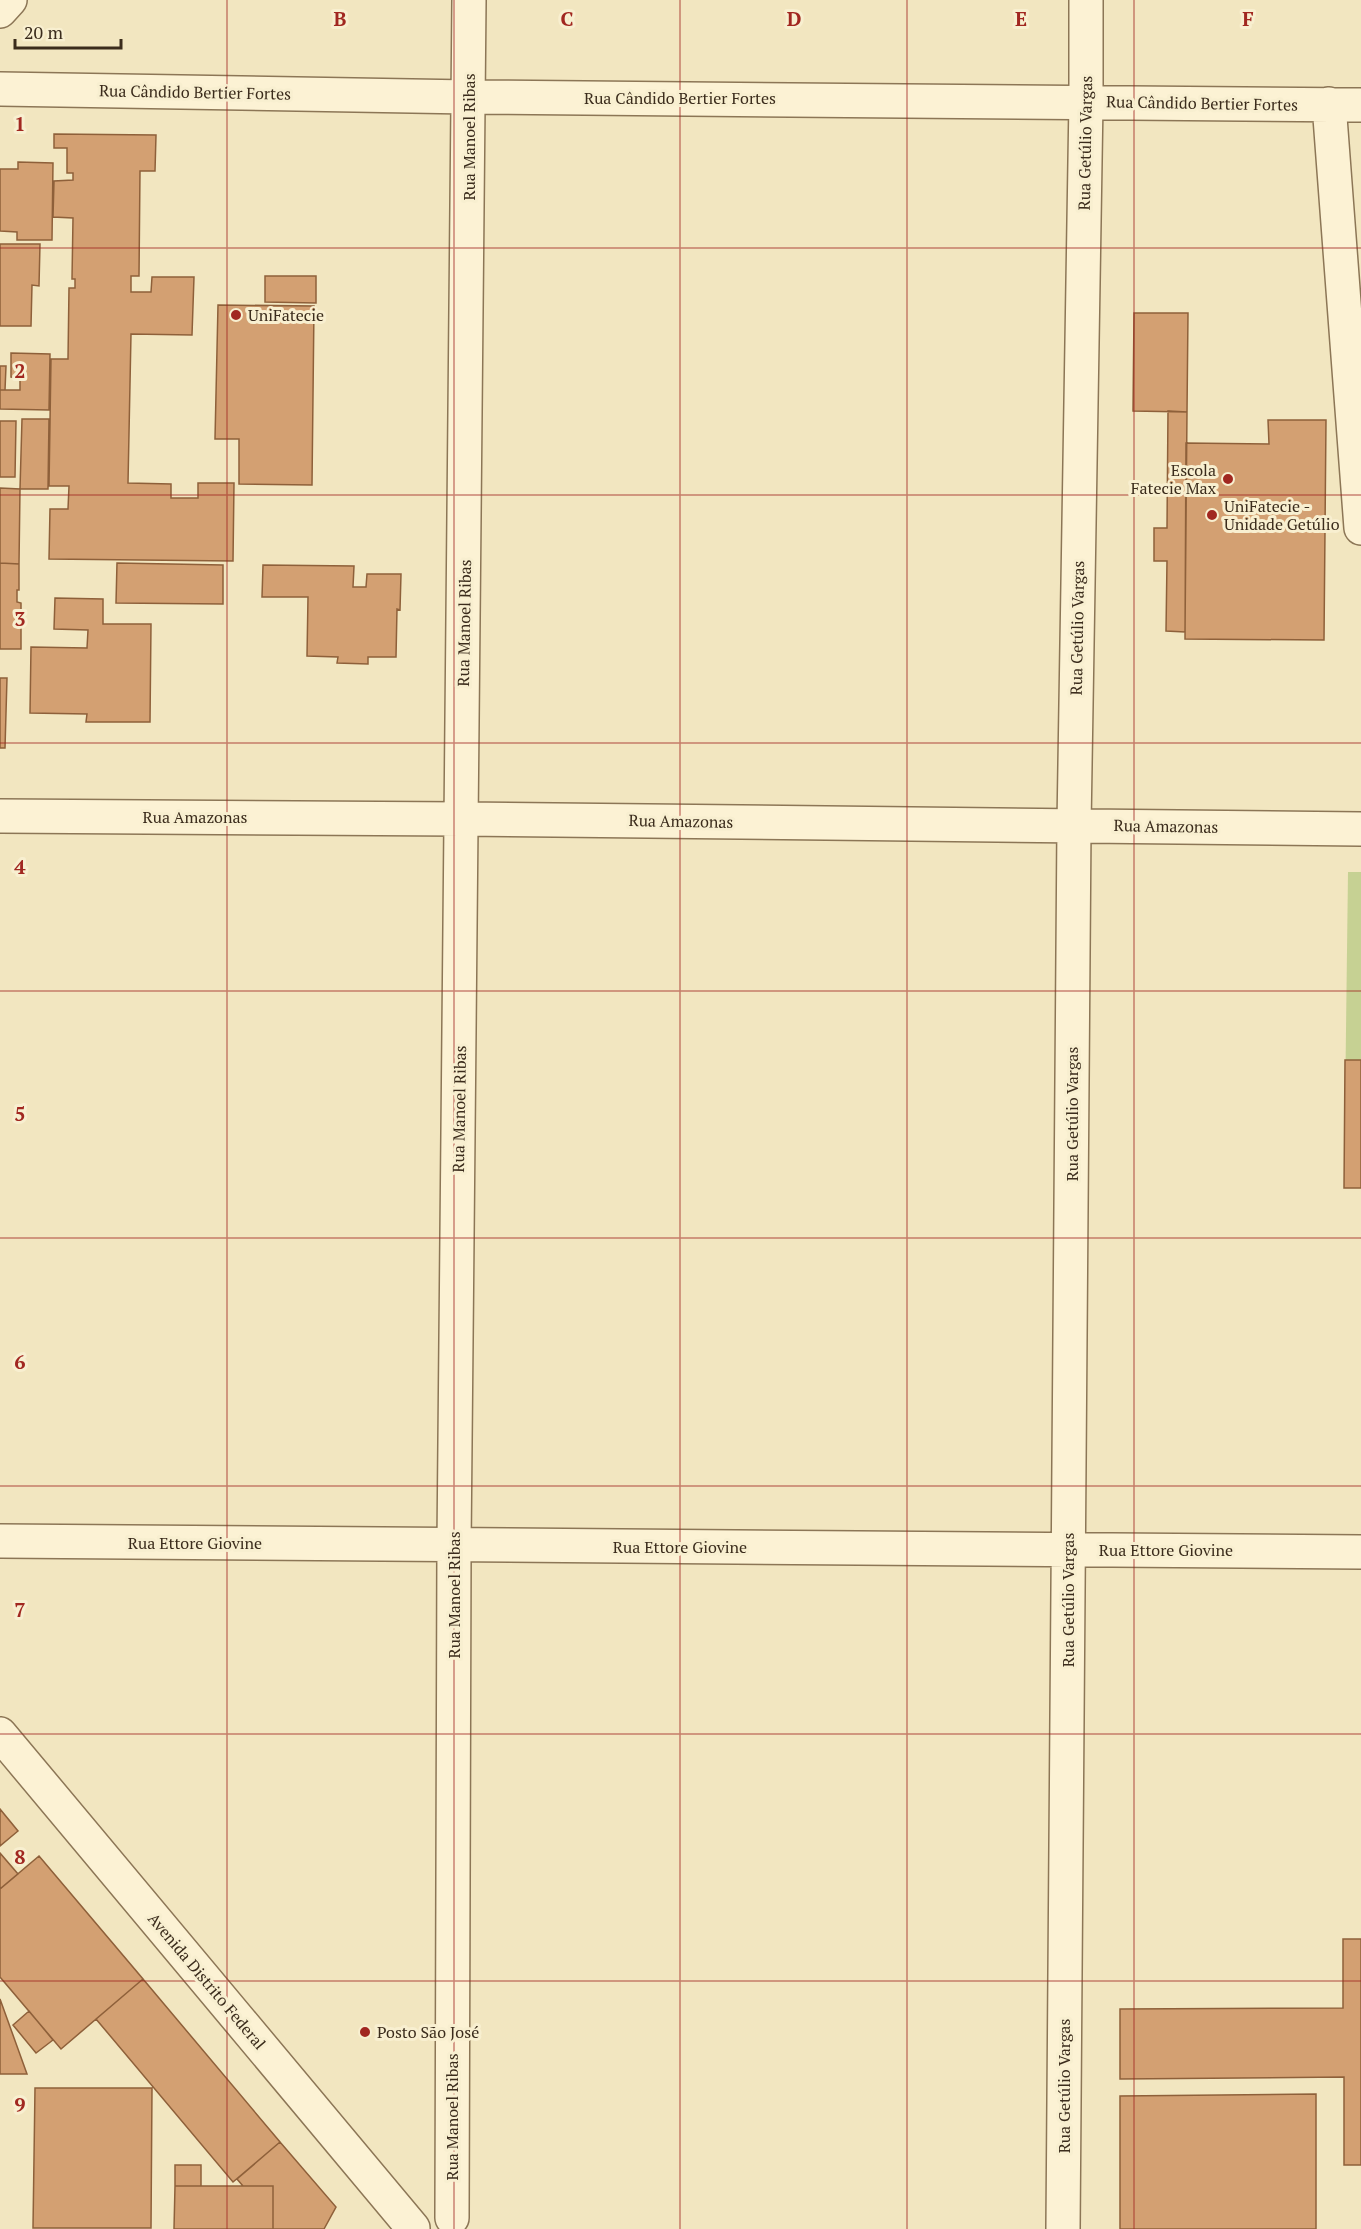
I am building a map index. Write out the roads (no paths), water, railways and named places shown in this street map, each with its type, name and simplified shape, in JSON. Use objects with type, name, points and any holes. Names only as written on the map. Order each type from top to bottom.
[{"type":"street","points":[[0,11],[10,0]]},
{"type":"street","name":"Rua Manoel Ribas","points":[[461,2224],[454,1545],[470,0]]},
{"type":"street","name":"Rua Getúlio Vargas","points":[[1063,2229],[1074,825],[1086,0]]},
{"type":"street","name":"Rua Cândido Bertier Fortes","points":[[0,89],[469,97],[1361,105]]},
{"type":"street","points":[[1329,104],[1361,528]]},
{"type":"street","name":"Rua Amazonas","points":[[0,816],[1361,829]]},
{"type":"street","name":"Rua Ettore Giovine","points":[[0,1541],[1361,1552]]},
{"type":"street","name":"Avenida Distrito Federal","points":[[0,1734],[413,2229]]},
{"type":"street","points":[[413,2229],[425,2219],[442,2215],[461,2224]]},
{"type":"place","name":"UniFatecie","points":[[236,315]]},
{"type":"place","name":"Escola Fatecie Max","points":[[1228,479]]},
{"type":"place","name":"UniFatecie - Unidade Getúlio","points":[[1212,515]]},
{"type":"place","name":"Posto São José","points":[[365,2032]]}]
